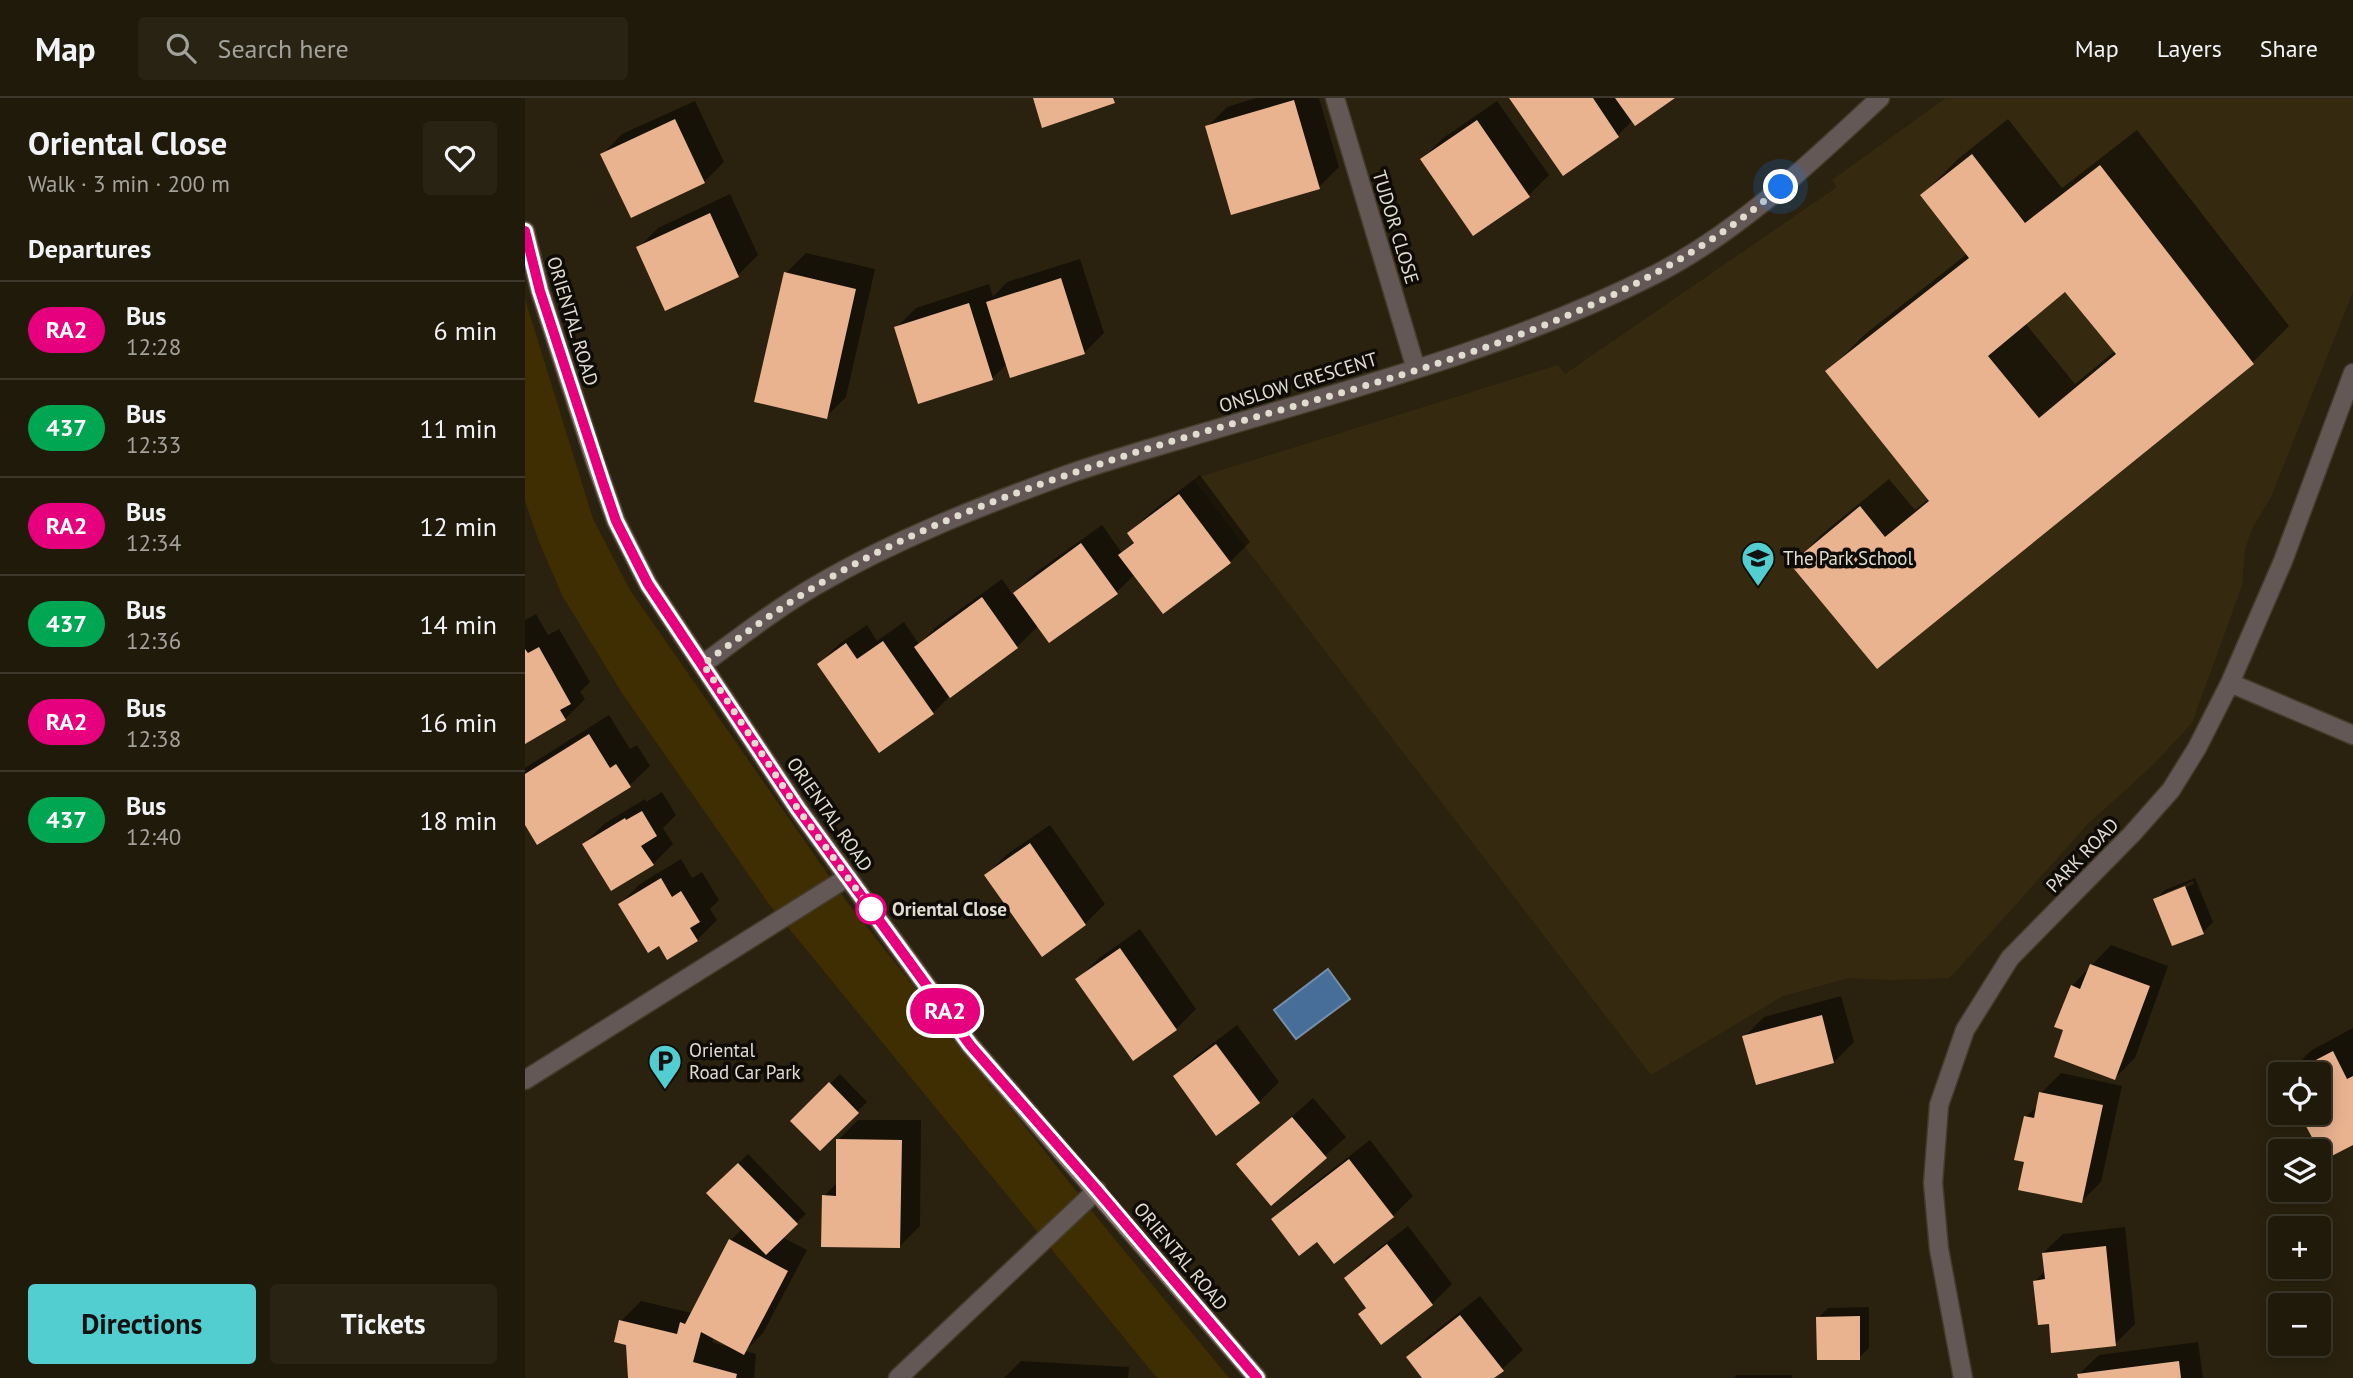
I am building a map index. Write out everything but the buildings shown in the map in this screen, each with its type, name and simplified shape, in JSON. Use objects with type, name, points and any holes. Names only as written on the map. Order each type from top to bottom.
[{"type":"street","name":"TUDOR CLOSE","points":[[1335,98],[1416,369]]},
{"type":"street","name":"ONSLOW CRESCENT","points":[[703,664],[817,585],[891,546],[971,511],[1121,457],[1416,369],[1552,321],[1658,273],[1710,241],[1764,201],[1879,98]]},
{"type":"street","name":"ORIENTAL ROAD","points":[[525,231],[540,291],[616,521],[648,584],[798,809],[970,1045],[1257,1378]]},
{"type":"street","name":"PARK ROAD","points":[[1962,1378],[1939,1249],[1933,1182],[1939,1105],[1965,1030],[2010,958],[2132,834],[2171,790],[2197,748],[2230,683],[2283,561],[2353,373]]},
{"type":"street","points":[[2230,683],[2353,735]]},
{"type":"street","points":[[525,1080],[848,877]]},
{"type":"street","points":[[898,1378],[1097,1190]]},
{"type":"shaded area","name":"The Park School","points":[[1946,98],[2353,98],[2353,292],[2271,497],[2253,527],[2245,548],[2242,586],[2192,723],[2154,764],[2087,825],[1950,978],[1849,978],[1783,996],[1651,1075],[1193,479],[1558,365],[1565,374],[1837,187],[1832,180]]},
{"type":"shaded area","points":[[525,299],[593,519],[630,590],[847,902],[1099,1220],[1229,1378],[1157,1378],[769,904],[622,693],[563,597],[525,501]]},
{"type":"water","points":[[1328,969],[1350,999],[1296,1039],[1274,1010]]},
{"type":"bus line","name":"RA2","points":[[525,231],[540,291],[616,521],[648,584],[798,809],[970,1045],[1257,1378]]},
{"type":"place","name":"The Park School","points":[[1758,588]]},
{"type":"place","name":"Oriental Close","points":[[871,909]]},
{"type":"place","name":"Oriental Road Car Park","points":[[665,1091]]},
{"type":"route","points":[[871,909],[878,919],[798,809],[703,664],[817,585],[891,546],[971,511],[1068,475],[1416,369],[1552,321],[1658,273],[1710,241],[1781,187]]}]
